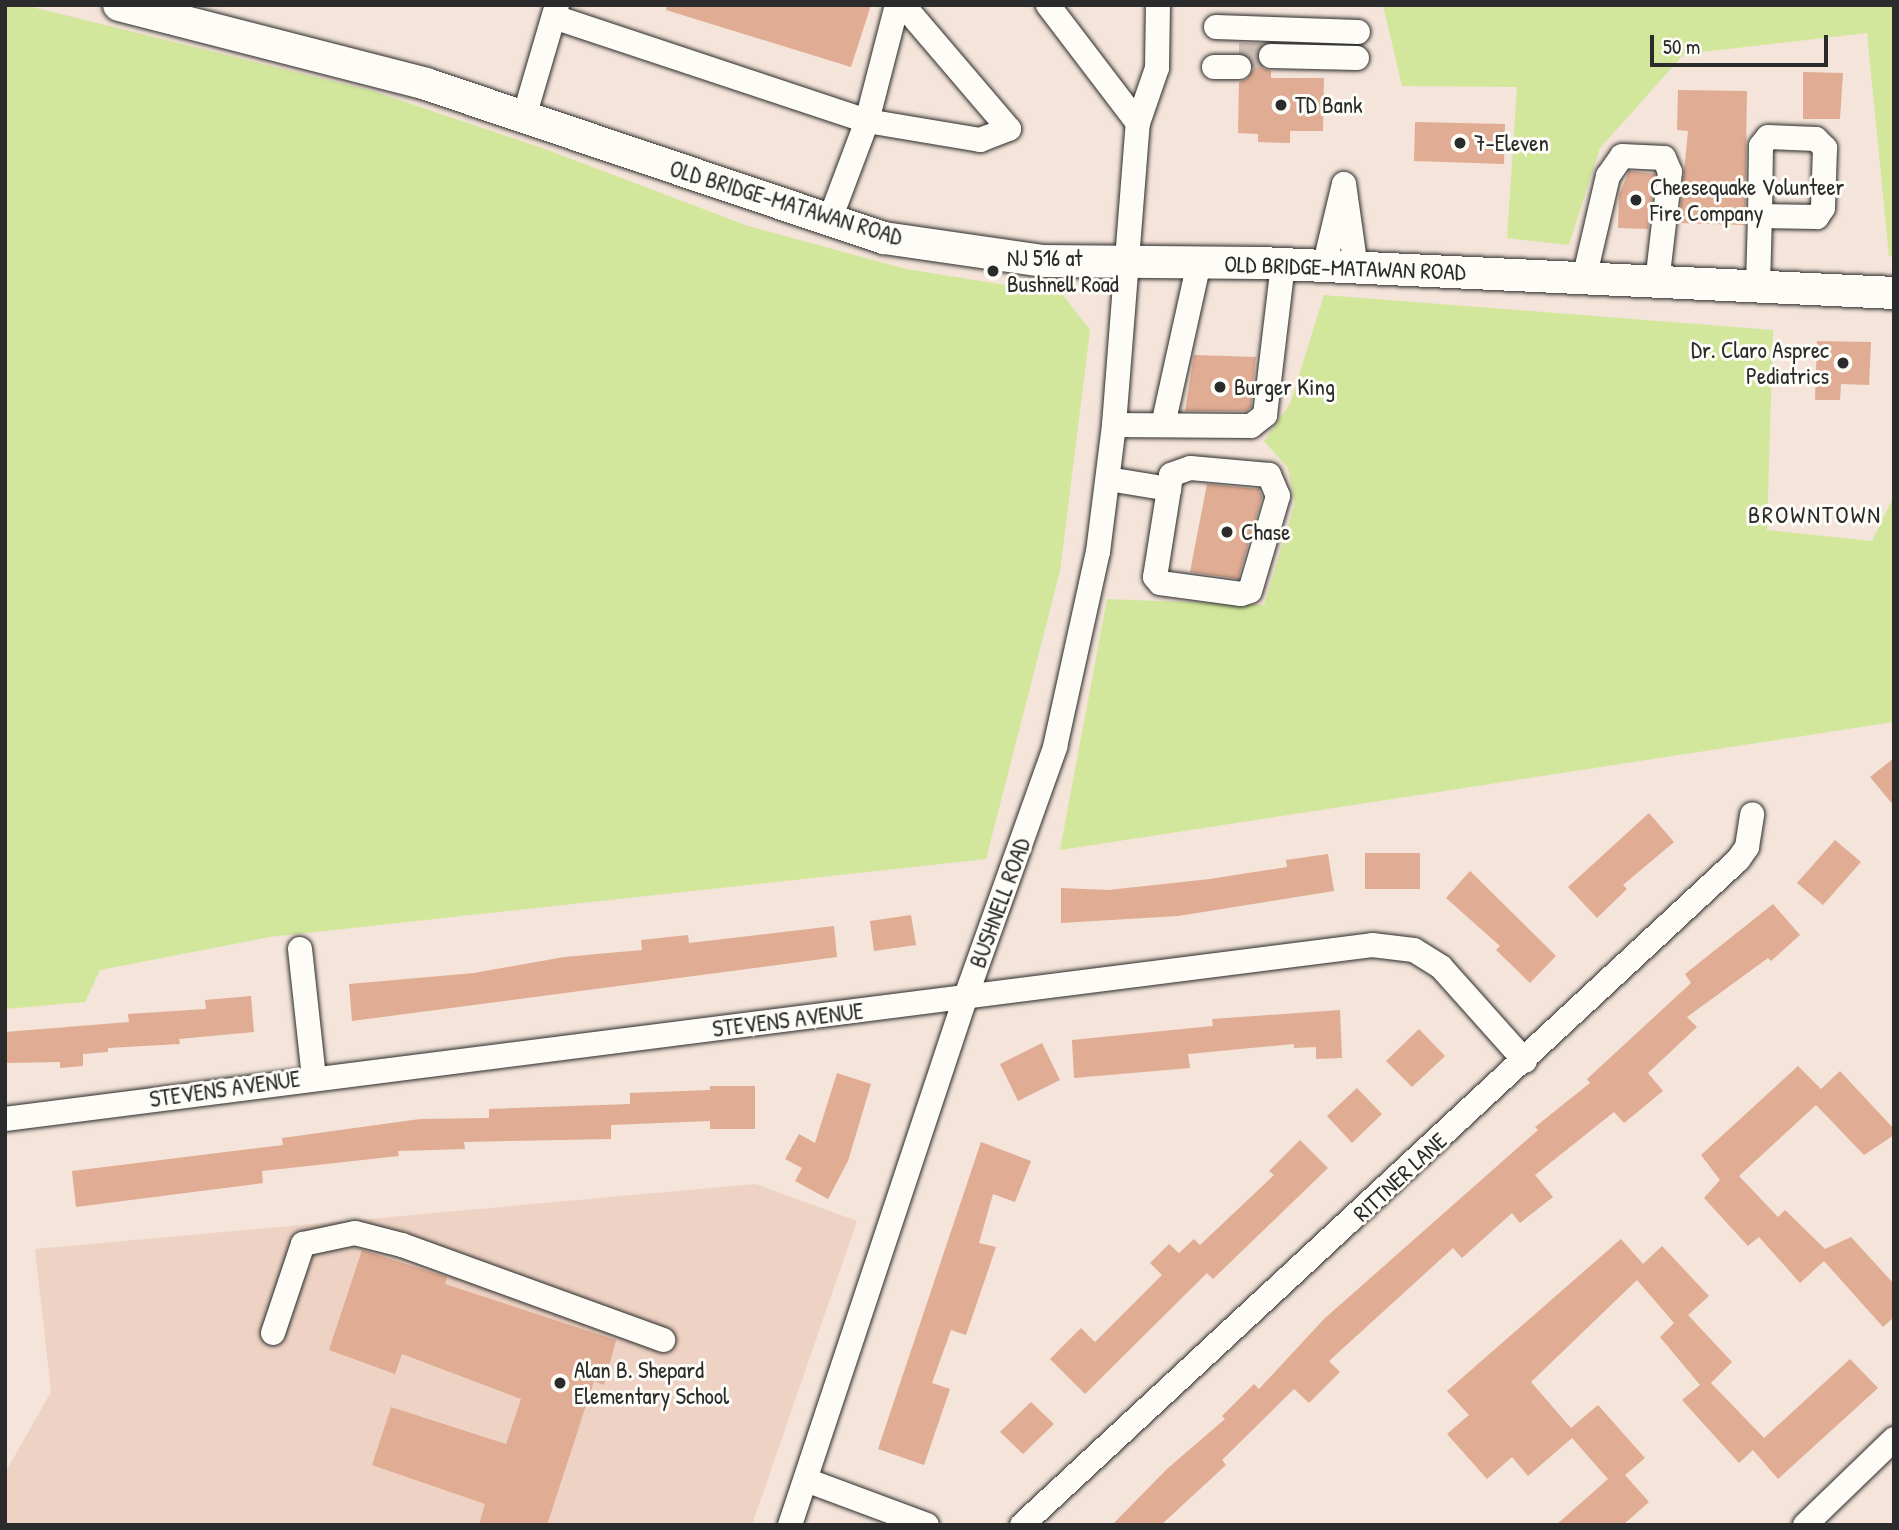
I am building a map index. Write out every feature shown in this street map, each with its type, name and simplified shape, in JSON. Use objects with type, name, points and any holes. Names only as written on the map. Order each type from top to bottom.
[{"type":"main road","name":"OLD BRIDGE-MATAWAN ROAD","points":[[119,5],[426,84],[884,238],[1043,261],[1283,265],[1894,293]]},
{"type":"street","points":[[830,219],[867,121],[897,5]]},
{"type":"street","points":[[524,117],[555,11],[867,121],[980,140],[1009,130],[903,5]]},
{"type":"street","points":[[1048,5],[1138,123]]},
{"type":"street","name":"BUSHNELL ROAD","points":[[790,1525],[965,999],[1055,747],[1098,552],[1114,425],[1138,123],[1157,68],[1158,5]]},
{"type":"street","points":[[1225,51],[1357,52],[1271,56]]},
{"type":"street","points":[[1584,279],[1608,176],[1622,156],[1664,158],[1670,172],[1657,282]]},
{"type":"street","points":[[1324,267],[1344,184],[1356,268]]},
{"type":"street","points":[[1758,286],[1760,216]]},
{"type":"street","points":[[1163,425],[1199,263]]},
{"type":"street","points":[[1114,425],[1251,426],[1265,415],[1283,265]]},
{"type":"street","points":[[1190,468],[1269,475],[1279,496],[1250,590],[1241,594],[1160,583],[1155,577],[1169,489],[1171,475],[1190,468]]},
{"type":"street","points":[[1108,479],[1169,489]]},
{"type":"street","name":"RITTNER LANE","points":[[1022,1525],[1525,1061],[1738,860],[1747,847],[1752,814]]},
{"type":"street","name":"STEVENS AVENUE","points":[[5,1119],[314,1077],[965,999],[1372,945],[1414,950],[1441,967],[1525,1061]]},
{"type":"street","points":[[300,949],[314,1077]]},
{"type":"street","points":[[273,1332],[303,1244],[355,1233],[402,1245],[663,1340]]},
{"type":"street","points":[[1805,1525],[1894,1439]]},
{"type":"street","points":[[806,1480],[927,1525]]},
{"type":"shaded area","points":[[756,1184],[857,1221],[752,1525],[5,1525],[5,1473],[51,1392],[35,1249]]},
{"type":"green space","points":[[5,5],[24,5],[373,91],[545,149],[748,226],[906,269],[1062,294],[1090,330],[1060,571],[986,859],[270,937],[100,970],[85,1002],[5,1009]]},
{"type":"green space","points":[[1383,5],[1894,5],[1894,256],[1889,256],[1867,33],[1684,54],[1600,148],[1569,245],[1507,238],[1517,87],[1402,86]]},
{"type":"green space","points":[[1324,295],[1773,330],[1767,530],[1872,541],[1894,496],[1894,722],[1060,850],[1107,599],[1264,605],[1295,503],[1288,468],[1264,441],[1290,404]]},
{"type":"building","points":[[667,5],[871,5],[851,67],[666,10]]},
{"type":"building","name":"TD Bank","points":[[1239,43],[1263,44],[1256,56],[1263,68],[1271,71],[1271,78],[1324,78],[1323,131],[1290,131],[1290,143],[1258,142],[1258,134],[1238,133],[1239,82],[1247,79],[1254,68],[1251,59],[1239,52]]},
{"type":"building","points":[[1803,72],[1843,73],[1840,119],[1803,119]]},
{"type":"building","points":[[1678,90],[1747,91],[1745,225],[1679,223],[1688,131],[1677,130]]},
{"type":"building","name":"7-Eleven","points":[[1415,122],[1505,124],[1504,164],[1414,161]]},
{"type":"building","name":"Cheesequake Volunteer Fire Company","points":[[1629,171],[1655,174],[1648,229],[1618,228],[1619,195]]},
{"type":"building","name":"Dr. Claro Asprec Pediatrics","points":[[1817,341],[1871,342],[1869,385],[1841,384],[1840,400],[1815,400]]},
{"type":"building","name":"Burger King","points":[[1194,355],[1256,357],[1251,407],[1246,411],[1185,411]]},
{"type":"building","name":"Chase","points":[[1207,484],[1259,489],[1262,497],[1238,579],[1190,572]]},
{"type":"building","points":[[1894,758],[1894,806],[1870,777]]},
{"type":"building","points":[[1649,813],[1674,842],[1623,885],[1627,889],[1597,918],[1568,887]]},
{"type":"building","points":[[1835,840],[1861,862],[1823,905],[1797,883]]},
{"type":"building","points":[[1365,853],[1420,853],[1420,889],[1365,889]]},
{"type":"building","points":[[1328,854],[1334,891],[1178,916],[1061,923],[1061,888],[1108,890],[1210,879],[1287,867],[1286,860]]},
{"type":"building","points":[[1470,871],[1556,956],[1530,983],[1496,950],[1500,946],[1446,898]]},
{"type":"building","points":[[1773,904],[1800,935],[1771,961],[1768,958],[1687,1017],[1697,1027],[1648,1073],[1663,1091],[1624,1123],[1614,1112],[1535,1175],[1553,1197],[1520,1223],[1512,1213],[1462,1258],[1453,1248],[1329,1361],[1340,1372],[1309,1403],[1294,1389],[1222,1460],[1226,1465],[1161,1525],[1112,1525],[1168,1468],[1225,1419],[1222,1416],[1254,1384],[1259,1389],[1324,1319],[1538,1130],[1535,1127],[1590,1083],[1587,1079],[1691,983],[1685,974]]},
{"type":"building","points":[[911,915],[916,945],[874,951],[870,921]]},
{"type":"building","points":[[834,926],[837,957],[352,1021],[349,984],[474,973],[564,957],[642,950],[641,940],[688,935],[689,943]]},
{"type":"building","points":[[251,996],[254,1032],[179,1039],[180,1044],[108,1048],[108,1052],[83,1054],[83,1066],[60,1068],[60,1062],[5,1063],[5,1032],[129,1022],[128,1014],[206,1009],[205,1000]]},
{"type":"building","points":[[1340,1010],[1342,1058],[1316,1059],[1316,1047],[1294,1048],[1294,1044],[1188,1054],[1190,1068],[1074,1078],[1072,1040],[1213,1026],[1212,1019]]},
{"type":"building","points":[[1419,1029],[1445,1056],[1412,1087],[1386,1061]]},
{"type":"building","points":[[1042,1043],[1060,1080],[1018,1101],[1000,1064]]},
{"type":"building","points":[[1798,1066],[1821,1089],[1840,1071],[1894,1129],[1894,1135],[1864,1155],[1816,1105],[1739,1176],[1778,1217],[1785,1210],[1825,1249],[1851,1237],[1894,1284],[1894,1317],[1883,1327],[1824,1261],[1800,1283],[1759,1237],[1748,1246],[1704,1198],[1720,1180],[1701,1155]]},
{"type":"building","points":[[837,1073],[871,1084],[848,1161],[828,1199],[795,1181],[802,1168],[785,1159],[799,1134],[815,1143]]},
{"type":"building","points":[[710,1086],[755,1086],[755,1129],[710,1129],[710,1121],[611,1125],[611,1139],[464,1142],[465,1149],[398,1151],[399,1156],[262,1171],[263,1183],[76,1207],[72,1171],[283,1145],[282,1138],[420,1119],[489,1118],[489,1109],[630,1104],[630,1093],[710,1090]]},
{"type":"building","points":[[1357,1088],[1382,1114],[1352,1143],[1327,1116]]},
{"type":"building","points":[[1300,1140],[1328,1168],[1213,1279],[1207,1273],[1085,1394],[1050,1359],[1081,1328],[1095,1342],[1162,1275],[1150,1263],[1169,1244],[1179,1253],[1194,1239],[1200,1245],[1274,1175],[1269,1171]]},
{"type":"building","points":[[981,1142],[1031,1161],[1015,1202],[993,1194],[979,1243],[996,1247],[966,1335],[951,1330],[932,1383],[950,1389],[924,1465],[878,1449]]},
{"type":"building","points":[[1621,1239],[1643,1264],[1662,1246],[1709,1296],[1688,1315],[1732,1362],[1711,1383],[1764,1438],[1850,1359],[1878,1388],[1778,1479],[1753,1450],[1739,1463],[1682,1400],[1700,1385],[1660,1337],[1674,1323],[1637,1280],[1531,1382],[1571,1428],[1598,1405],[1645,1458],[1625,1475],[1649,1502],[1623,1525],[1556,1525],[1608,1479],[1572,1438],[1528,1476],[1512,1457],[1487,1479],[1447,1434],[1469,1415],[1447,1391]]},
{"type":"building","name":"Alan B. Shepard Elementary School","points":[[362,1250],[447,1277],[445,1284],[616,1340],[604,1385],[594,1381],[547,1525],[479,1525],[485,1504],[372,1465],[391,1407],[506,1444],[521,1399],[402,1354],[395,1374],[329,1350]]},
{"type":"building","points":[[1031,1402],[1054,1424],[1023,1454],[1000,1432]]},
{"type":"tunnel","points":[[1239,55],[1271,56]]},
{"type":"place","name":"TD Bank","points":[[1281,105]]},
{"type":"place","name":"7-Eleven","points":[[1460,143]]},
{"type":"place","name":"Cheesequake Volunteer Fire Company","points":[[1636,200]]},
{"type":"place","name":"NJ 516 at Bushnell Road","points":[[993,271]]},
{"type":"place","name":"Dr. Claro Asprec Pediatrics","points":[[1843,363]]},
{"type":"place","name":"Burger King","points":[[1220,387]]},
{"type":"place","name":"Chase","points":[[1227,532]]},
{"type":"place","name":"Alan B. Shepard Elementary School","points":[[560,1383]]},
{"type":"district","name":"BROWNTOWN","points":[[1815,515]]}]
